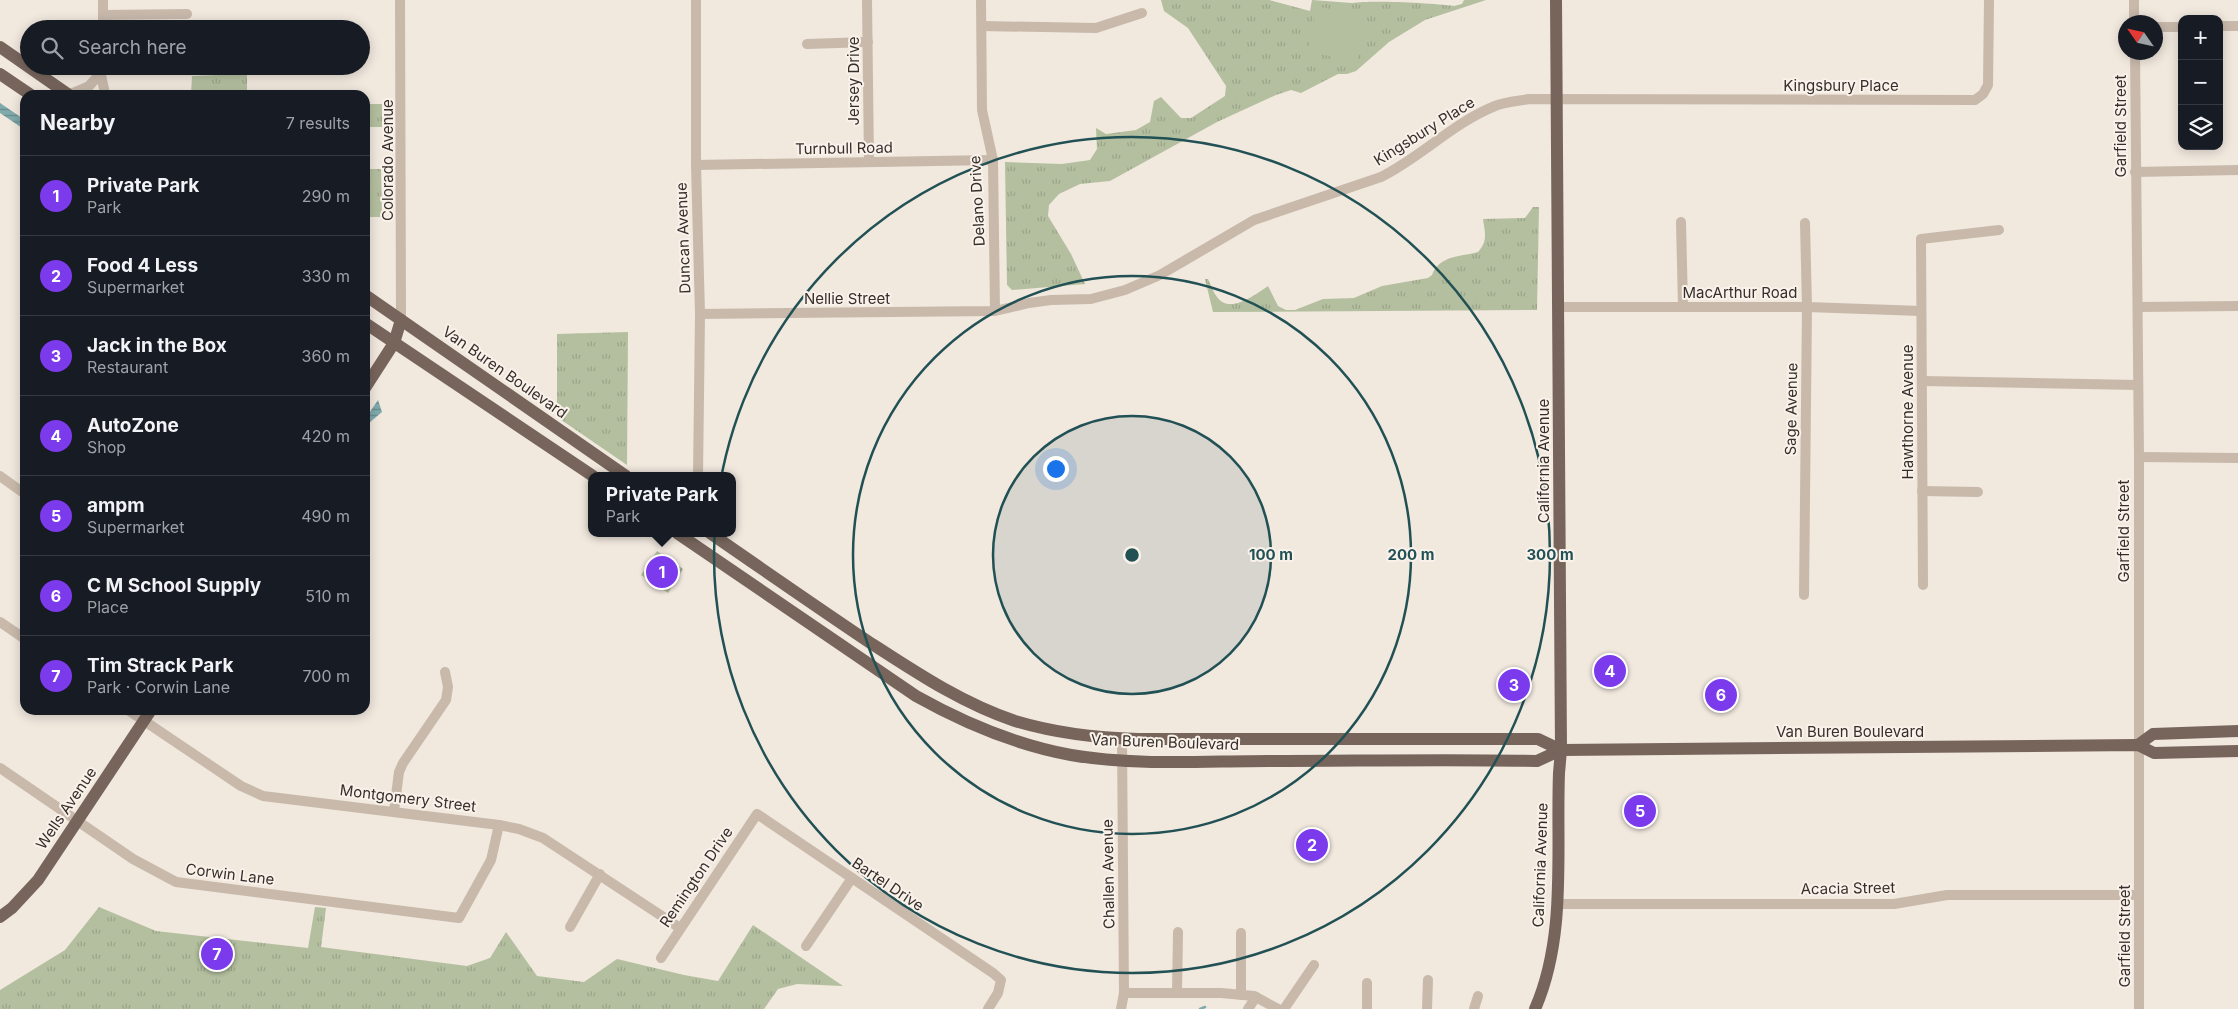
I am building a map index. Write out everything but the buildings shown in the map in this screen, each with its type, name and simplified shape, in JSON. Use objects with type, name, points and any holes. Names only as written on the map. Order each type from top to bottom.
[{"type":"main road","name":"California Avenue","points":[[1535,1009],[1550,958],[1557,904],[1558,776],[1561,750],[1556,0]]},
{"type":"main road","points":[[0,47],[20,61]]},
{"type":"main road","points":[[0,74],[24,90]]},
{"type":"main road","points":[[40,75],[61,90]]},
{"type":"main road","name":"Van Buren Boulevard","points":[[370,298],[620,472]]},
{"type":"main road","points":[[370,380],[394,343],[401,320]]},
{"type":"main road","points":[[370,326],[588,473]]},
{"type":"main road","name":"Van Buren Boulevard","points":[[683,537],[864,661],[934,706],[1000,735],[1071,755],[1122,760],[1539,761],[1561,750]]},
{"type":"main road","name":"Van Buren Boulevard","points":[[716,537],[933,683],[992,712],[1016,721],[1069,733],[1122,738],[1538,739],[1561,750],[2138,745],[2154,753],[2234,750]]},
{"type":"main road","points":[[864,661],[872,656],[914,681],[924,684],[933,683]]},
{"type":"main road","name":"Wells Avenue","points":[[0,917],[12,908],[38,880],[147,715]]},
{"type":"main road","points":[[1000,735],[1005,728],[1013,728],[1052,737],[1069,733]]},
{"type":"main road","name":"Van Buren Boulevard","points":[[2138,745],[2153,734],[2238,731]]},
{"type":"street","points":[[103,0],[104,20]]},
{"type":"street","name":"Colorado Avenue","points":[[400,0],[401,320]]},
{"type":"street","name":"Duncan Avenue","points":[[696,0],[696,165],[700,314],[698,472]]},
{"type":"street","name":"Jersey Drive","points":[[867,0],[869,162]]},
{"type":"street","name":"Delano Drive","points":[[981,0],[982,110],[993,160],[995,312]]},
{"type":"street","name":"Kingsbury Place","points":[[995,312],[1043,301],[1091,299],[1125,290],[1160,275],[1254,220],[1381,177],[1399,168],[1470,118],[1497,105],[1529,99],[1975,100],[1983,94],[1988,85],[1988,0]]},
{"type":"street","points":[[2134,0],[2134,15]]},
{"type":"street","points":[[982,26],[1096,28],[1142,13]]},
{"type":"street","points":[[104,15],[187,14]]},
{"type":"street","points":[[2223,26],[2238,26]]},
{"type":"street","points":[[2163,27],[2178,27]]},
{"type":"street","points":[[807,44],[868,42]]},
{"type":"street","name":"Garfield Street","points":[[2135,60],[2139,457],[2139,1009]]},
{"type":"street","points":[[80,90],[89,86],[97,75]]},
{"type":"street","points":[[101,75],[104,90]]},
{"type":"street","name":"Turnbull Road","points":[[696,165],[993,160]]},
{"type":"street","points":[[2135,172],[2238,170]]},
{"type":"street","points":[[1681,222],[1683,306]]},
{"type":"street","name":"Sage Avenue","points":[[1804,595],[1807,307],[1805,223]]},
{"type":"street","name":"Hawthorne Avenue","points":[[1923,585],[1921,239],[1999,230]]},
{"type":"street","points":[[2138,307],[2238,306]]},
{"type":"street","name":"MacArthur Road","points":[[1558,308],[1807,307],[1921,311]]},
{"type":"street","name":"Nellie Street","points":[[700,314],[995,312]]},
{"type":"street","points":[[1922,381],[2137,385]]},
{"type":"street","points":[[2139,457],[2238,458]]},
{"type":"street","points":[[0,476],[20,490]]},
{"type":"street","points":[[1922,491],[1978,492]]},
{"type":"street","points":[[0,622],[20,636]]},
{"type":"street","points":[[394,811],[403,763],[446,700],[448,687],[445,672]]},
{"type":"street","name":"Montgomery Street","points":[[147,715],[240,786],[263,796],[499,825],[519,829],[543,838],[680,928]]},
{"type":"street","name":"Challen Avenue","points":[[1121,1009],[1124,993],[1122,738]]},
{"type":"street","name":"Corwin Lane","points":[[0,768],[132,859],[176,882],[459,918],[491,860],[499,825]]},
{"type":"street","name":"Bartel Drive","points":[[757,814],[993,973],[1001,980],[998,993],[988,1009]]},
{"type":"street","name":"Remington Drive","points":[[661,958],[757,814]]},
{"type":"street","points":[[570,927],[600,874]]},
{"type":"street","points":[[806,946],[852,878]]},
{"type":"street","name":"Acacia Street","points":[[1557,904],[1894,904],[1947,895],[2139,895]]},
{"type":"street","points":[[1177,993],[1178,932]]},
{"type":"street","points":[[1241,933],[1241,994]]},
{"type":"street","points":[[1284,1009],[1314,965]]},
{"type":"street","points":[[1428,980],[1428,1009]]},
{"type":"street","points":[[1367,983],[1367,1009]]},
{"type":"street","points":[[1124,993],[1241,994],[1256,997],[1278,1009]]},
{"type":"street","points":[[1474,1009],[1478,996]]},
{"type":"street","points":[[1248,1009],[1256,997]]},
{"type":"green space","points":[[1161,0],[1269,0],[1310,11],[1312,0],[1352,3],[1402,2],[1454,6],[1462,4],[1464,0],[1486,0],[1425,20],[1389,42],[1356,71],[1338,74],[1301,93],[1291,90],[1276,95],[1217,122],[1110,181],[1080,184],[1059,194],[1049,205],[1048,216],[1071,254],[1085,284],[1012,290],[1007,285],[1005,162],[1062,164],[1090,160],[1097,149],[1096,128],[1106,134],[1136,130],[1150,122],[1154,101],[1161,97],[1181,118],[1191,118],[1225,96],[1226,86],[1188,28],[1164,11]]},
{"type":"green space","points":[[1320,7],[1362,15],[1365,20],[1357,59],[1353,61],[1310,52],[1308,49],[1316,10]]},
{"type":"green space","points":[[247,75],[247,90],[191,90],[192,76]]},
{"type":"green space","points":[[370,104],[382,104],[382,127],[370,127]]},
{"type":"green space","points":[[370,169],[381,169],[382,217],[370,217]]},
{"type":"green space","points":[[1533,207],[1539,207],[1537,310],[1213,312],[1205,279],[1208,279],[1222,302],[1236,304],[1250,298],[1268,286],[1278,306],[1286,310],[1295,310],[1323,299],[1354,298],[1382,286],[1428,278],[1445,260],[1478,252],[1485,240],[1483,219],[1525,218]]},
{"type":"green space","points":[[628,332],[627,465],[557,417],[557,334]]},
{"type":"green space","points":[[657,551],[683,569],[668,593],[641,575]]},
{"type":"green space","points":[[99,907],[156,931],[308,948],[315,907],[326,908],[321,947],[467,966],[490,958],[506,932],[537,976],[584,982],[617,959],[718,981],[753,925],[843,986],[797,984],[778,989],[764,1009],[0,1009],[0,990],[65,950]]},
{"type":"water","points":[[0,103],[20,117],[20,127],[0,113]]},
{"type":"water","points":[[378,400],[382,412],[370,422],[370,412]]},
{"type":"waterway","points":[[1200,1009],[1205,1007]]},
{"type":"place","name":"Private Park","points":[[662,572]]},
{"type":"place","name":"AutoZone","points":[[1610,671]]},
{"type":"place","name":"Jack in the Box","points":[[1514,685]]},
{"type":"place","name":"C M School Supply","points":[[1721,695]]},
{"type":"place","name":"ampm","points":[[1640,811]]},
{"type":"place","name":"Food 4 Less","points":[[1312,845]]},
{"type":"place","name":"Tim Strack Park","points":[[217,954]]}]
